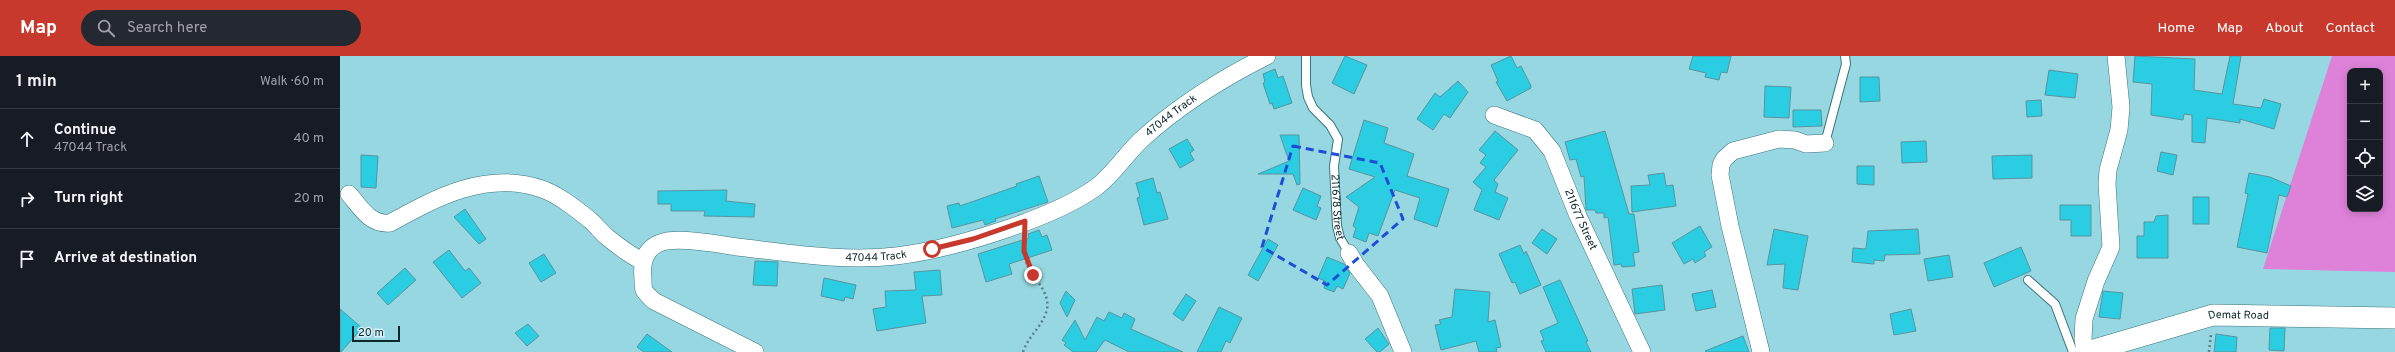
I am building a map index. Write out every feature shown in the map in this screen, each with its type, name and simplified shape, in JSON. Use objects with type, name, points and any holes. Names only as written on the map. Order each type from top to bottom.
[{"type":"street","name":"47044 Track","points":[[642,261],[654,245],[668,241],[711,244],[822,257],[864,258],[897,256],[973,239],[1060,207],[1095,188],[1140,140],[1162,122],[1201,95],[1267,56]]},
{"type":"street","points":[[2086,352],[2082,339],[2084,319],[2096,281],[2111,247],[2108,170],[2119,130],[2121,107],[2116,56]]},
{"type":"street","name":"211677 Street","points":[[1494,115],[1535,130],[1552,151],[1578,216],[1642,352]]},
{"type":"street","points":[[1761,352],[1730,226],[1720,175],[1721,165],[1724,159],[1733,151],[1779,139],[1795,140],[1806,144],[1825,143]]},
{"type":"street","points":[[349,194],[369,217],[381,223],[390,222],[449,193],[473,184],[496,182],[524,184],[542,189],[564,201],[592,221],[606,237],[642,261],[644,290],[654,301],[723,345],[755,352]]},
{"type":"street","name":"211678 Street","points":[[1349,253],[1356,265],[1380,296],[1403,352]]},
{"type":"street","name":"Demat Road","points":[[2086,352],[2214,316],[2395,318]]},
{"type":"lane","name":"211678 Street","points":[[1306,56],[1306,85],[1308,98],[1312,108],[1330,125],[1338,139],[1334,166],[1337,226],[1340,238],[1349,253]]},
{"type":"lane","points":[[1825,143],[1846,64],[1845,56]]},
{"type":"lane","points":[[2028,280],[2054,304],[2073,352]]},
{"type":"path","points":[[1023,352],[1028,339],[1046,313],[1047,307],[1045,294],[1030,270],[1024,251],[1025,221]]},
{"type":"highlighted area","points":[[1293,146],[1380,163],[1403,219],[1327,285],[1262,247]]},
{"type":"shaded area","points":[[2332,56],[2395,56],[2395,272],[2263,269]]},
{"type":"building","points":[[1345,56],[1367,65],[1354,94],[1332,83]]},
{"type":"building","points":[[1511,56],[1517,68],[1521,66],[1531,88],[1507,101],[1496,82],[1498,81],[1491,65]]},
{"type":"building","points":[[1693,56],[1731,56],[1727,73],[1721,72],[1719,80],[1705,77],[1706,73],[1689,69]]},
{"type":"building","points":[[2135,56],[2195,59],[2194,90],[2222,94],[2230,56],[2241,56],[2233,104],[2261,108],[2264,99],[2281,104],[2274,129],[2240,119],[2240,123],[2207,118],[2205,143],[2192,142],[2192,115],[2184,114],[2183,120],[2151,115],[2152,84],[2133,82]]},
{"type":"building","points":[[1275,69],[1278,78],[1283,76],[1292,103],[1274,109],[1272,103],[1270,104],[1263,83],[1265,82],[1263,74]]},
{"type":"building","points":[[2049,70],[2078,74],[2075,98],[2045,95]]},
{"type":"building","points":[[1860,77],[1879,77],[1880,101],[1860,102]]},
{"type":"building","points":[[1458,81],[1468,92],[1450,118],[1444,114],[1433,130],[1417,119],[1435,93],[1440,97]]},
{"type":"building","points":[[1765,86],[1791,87],[1789,118],[1764,117]]},
{"type":"building","points":[[2041,100],[2042,116],[2027,117],[2026,101]]},
{"type":"building","points":[[1793,110],[1821,110],[1822,126],[1793,127]]},
{"type":"building","points":[[1364,120],[1388,128],[1384,143],[1414,154],[1407,176],[1449,189],[1437,227],[1414,219],[1420,198],[1395,190],[1378,236],[1369,233],[1366,242],[1353,237],[1356,228],[1353,226],[1359,207],[1346,197],[1375,177],[1349,169]]},
{"type":"building","points":[[1495,131],[1518,150],[1494,180],[1498,184],[1495,192],[1508,198],[1499,220],[1474,210],[1482,190],[1473,182],[1486,167],[1480,163],[1486,155],[1479,150]]},
{"type":"building","points":[[1605,131],[1629,214],[1634,214],[1639,252],[1633,253],[1635,266],[1622,267],[1621,264],[1614,265],[1608,217],[1604,218],[1604,213],[1596,213],[1595,210],[1586,210],[1584,176],[1581,177],[1576,159],[1570,160],[1565,142]]},
{"type":"building","points":[[1280,135],[1299,135],[1300,184],[1297,185],[1293,174],[1258,174],[1289,161]]},
{"type":"building","points":[[1187,139],[1194,150],[1190,153],[1194,160],[1180,168],[1169,149]]},
{"type":"building","points":[[1926,141],[1927,162],[1902,163],[1901,142]]},
{"type":"building","points":[[2161,152],[2177,155],[2173,175],[2157,171]]},
{"type":"building","points":[[361,155],[378,156],[376,188],[361,187]]},
{"type":"building","points":[[2032,155],[2032,178],[1993,179],[1992,156]]},
{"type":"building","points":[[1857,166],[1874,166],[1874,185],[1857,184]]},
{"type":"building","points":[[1664,173],[1666,186],[1673,185],[1676,206],[1632,212],[1631,186],[1650,185],[1648,175]]},
{"type":"building","points":[[2249,173],[2270,177],[2291,186],[2287,197],[2279,195],[2267,253],[2237,247],[2248,194],[2245,193]]},
{"type":"building","points":[[1039,176],[1048,202],[995,219],[996,221],[985,225],[983,220],[952,228],[947,206],[959,203],[960,206],[1017,186],[1016,184]]},
{"type":"building","points":[[1153,178],[1157,193],[1160,192],[1168,219],[1144,225],[1137,198],[1140,197],[1136,183]]},
{"type":"building","points":[[1303,188],[1321,196],[1317,206],[1321,208],[1316,220],[1293,210]]},
{"type":"building","points":[[727,190],[726,201],[755,204],[754,217],[704,216],[705,211],[671,211],[671,204],[658,204],[658,191]]},
{"type":"building","points":[[2193,197],[2209,197],[2209,224],[2193,224]]},
{"type":"building","points":[[2060,205],[2091,205],[2091,236],[2071,236],[2071,220],[2060,220]]},
{"type":"building","points":[[465,209],[486,239],[479,244],[454,217]]},
{"type":"building","points":[[2168,215],[2168,258],[2137,258],[2137,236],[2144,236],[2144,222],[2154,222],[2156,216]]},
{"type":"building","points":[[1700,226],[1712,247],[1704,252],[1706,256],[1695,263],[1693,259],[1684,264],[1672,243]]},
{"type":"building","points":[[1542,229],[1557,239],[1547,254],[1532,243]]},
{"type":"building","points":[[1774,229],[1808,236],[1798,290],[1783,288],[1785,264],[1767,265]]},
{"type":"building","points":[[1918,229],[1920,254],[1885,255],[1884,261],[1874,260],[1874,264],[1852,262],[1853,248],[1866,249],[1868,231]]},
{"type":"building","points":[[1039,230],[1042,237],[1047,235],[1052,250],[1009,264],[1012,274],[986,282],[978,254],[1029,238],[1028,234]]},
{"type":"building","points":[[1268,239],[1278,245],[1258,281],[1248,275]]},
{"type":"building","points":[[1520,245],[1524,254],[1526,251],[1541,285],[1520,294],[1515,282],[1512,283],[1499,254]]},
{"type":"building","points":[[2021,247],[2031,271],[1994,287],[1984,263]]},
{"type":"building","points":[[449,250],[465,271],[469,268],[481,283],[462,298],[433,262]]},
{"type":"building","points":[[544,254],[556,273],[541,282],[529,263]]},
{"type":"building","points":[[1949,255],[1953,277],[1928,281],[1924,259]]},
{"type":"building","points":[[1327,257],[1344,264],[1350,273],[1343,289],[1337,286],[1334,292],[1324,288],[1325,281],[1318,278]]},
{"type":"building","points":[[755,261],[778,262],[777,286],[753,285]]},
{"type":"building","points":[[405,268],[416,280],[388,305],[377,293]]},
{"type":"building","points":[[940,270],[942,295],[922,296],[926,323],[877,331],[873,309],[886,307],[885,291],[916,290],[914,272]]},
{"type":"building","points":[[824,278],[856,285],[853,299],[845,297],[844,301],[821,296]]},
{"type":"building","points":[[1560,280],[1588,341],[1586,342],[1591,352],[1546,352],[1541,341],[1544,340],[1540,331],[1558,323],[1543,287]]},
{"type":"building","points":[[1662,285],[1665,310],[1635,314],[1632,289]]},
{"type":"building","points":[[1455,289],[1490,292],[1488,322],[1495,320],[1501,347],[1496,348],[1497,352],[1479,352],[1476,341],[1441,350],[1435,325],[1441,324],[1439,320],[1452,317]]},
{"type":"building","points":[[1712,290],[1716,307],[1696,311],[1692,294]]},
{"type":"building","points":[[1066,291],[1075,300],[1067,317],[1060,303]]},
{"type":"building","points":[[2103,291],[2123,293],[2120,319],[2099,317]]},
{"type":"building","points":[[1186,294],[1196,301],[1183,321],[1173,314]]},
{"type":"building","points":[[1219,307],[1242,318],[1230,343],[1226,341],[1221,352],[1197,352]]},
{"type":"building","points":[[340,309],[362,328],[341,352],[340,352]]},
{"type":"building","points":[[1911,309],[1916,331],[1894,335],[1890,314]]},
{"type":"building","points":[[1109,312],[1122,318],[1124,313],[1135,319],[1131,329],[1183,352],[1129,352],[1105,340],[1096,352],[1073,352],[1064,345],[1066,343],[1062,340],[1075,320],[1085,340],[1097,317],[1104,321]]},
{"type":"building","points":[[528,324],[539,336],[527,346],[515,333]]},
{"type":"building","points":[[1378,328],[1389,344],[1380,352],[1377,352],[1365,339]]},
{"type":"building","points":[[2270,328],[2285,328],[2284,351],[2269,350]]},
{"type":"building","points":[[647,334],[672,352],[644,352],[637,347]]},
{"type":"building","points":[[2216,334],[2237,337],[2236,352],[2214,352]]},
{"type":"building","points":[[1743,336],[1749,352],[1705,351]]},
{"type":"route","points":[[932,249],[973,239],[1025,221],[1023,232],[1024,251],[1027,264],[1033,275]]}]
